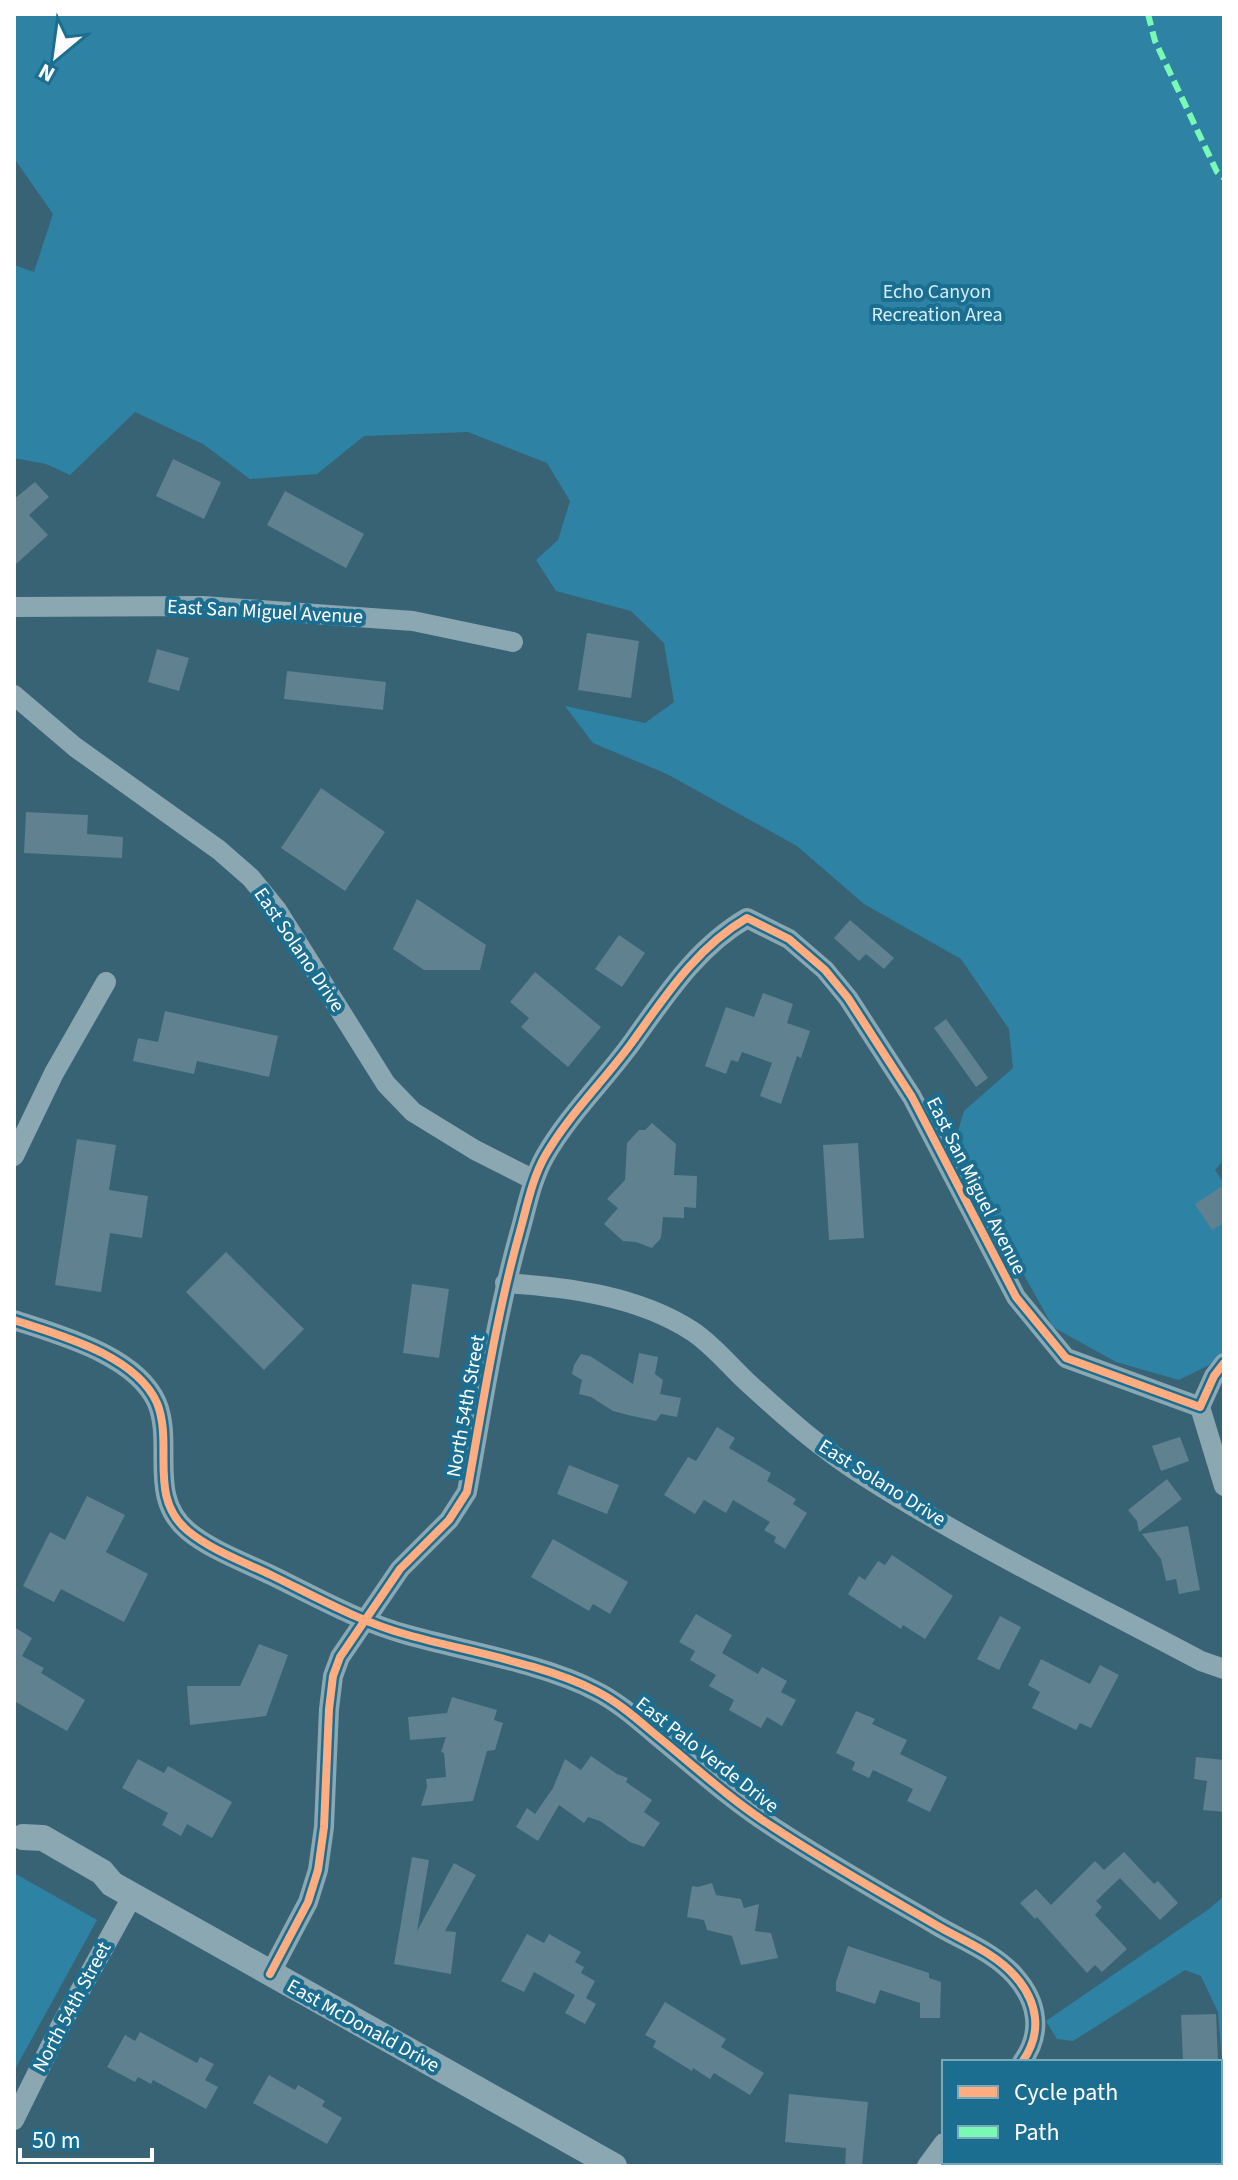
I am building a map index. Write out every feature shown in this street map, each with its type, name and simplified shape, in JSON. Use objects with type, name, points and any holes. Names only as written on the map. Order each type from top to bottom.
[{"type":"street","name":"East San Miguel Avenue","points":[[14,607],[203,606],[413,621],[513,642]]},
{"type":"street","name":"East Solano Drive","points":[[14,695],[75,747],[219,850],[251,878],[277,910],[386,1084],[413,1112],[475,1150],[534,1180]]},
{"type":"street","name":"East San Miguel Avenue","points":[[747,918],[789,939],[825,970],[848,998],[912,1097],[1016,1297],[1066,1358],[1200,1407]]},
{"type":"street","name":"North 54th Street","points":[[270,1974],[308,1902],[318,1870],[324,1827],[329,1709],[333,1676],[340,1657],[400,1569],[449,1520],[467,1492],[505,1283],[534,1180],[568,1120],[628,1048],[684,971],[724,931],[747,918]]},
{"type":"street","points":[[14,1156],[54,1073],[106,982]]},
{"type":"street","name":"East Solano Drive","points":[[505,1283],[595,1294],[657,1313],[694,1332],[796,1427],[863,1476],[988,1548],[1201,1661],[1224,1669]]},
{"type":"street","name":"East Palo Verde Drive","points":[[14,1320],[96,1350],[133,1372],[156,1403],[163,1444],[161,1468],[164,1492],[172,1513],[187,1530],[220,1550],[363,1621],[558,1675],[596,1691],[627,1711],[765,1822],[992,1955],[1016,1977],[1036,2014],[1034,2041],[1023,2060]]},
{"type":"street","points":[[1224,1363],[1214,1376],[1200,1407],[1224,1486]]},
{"type":"street","name":"East McDonald Drive","points":[[18,1834],[34,1853],[91,1885],[122,1890],[614,2166]]},
{"type":"street","name":"North 54th Street","points":[[14,2120],[122,1890]]},
{"type":"street","points":[[927,2166],[942,2146]]},
{"type":"green space","name":"Echo Canyon Recreation Area","points":[[14,14],[1224,14],[1224,1160],[1215,1170],[1224,1183],[1224,1353],[1209,1365],[1179,1380],[1116,1362],[1053,1327],[953,1148],[964,1111],[1013,1068],[1009,1029],[961,959],[864,904],[797,846],[667,774],[593,743],[565,706],[645,723],[674,702],[664,643],[631,611],[556,591],[536,560],[558,540],[570,501],[547,463],[468,432],[364,436],[317,474],[250,479],[203,444],[135,412],[70,475],[46,464],[14,458],[14,265],[34,272],[53,214],[14,158]]},
{"type":"green space","points":[[14,1873],[97,1920],[14,2071]]},
{"type":"green space","points":[[1224,1896],[1224,2083],[1218,2012],[1201,1976],[1185,1970],[1073,2041],[1057,2039],[1046,2021]]},
{"type":"green space","points":[[1224,2121],[1224,2166],[1176,2164],[1222,2164]]},
{"type":"building","points":[[173,459],[221,482],[204,519],[156,496]]},
{"type":"building","points":[[35,482],[49,497],[29,515],[48,535],[14,566],[14,499]]},
{"type":"building","points":[[285,491],[364,534],[346,568],[267,525]]},
{"type":"building","points":[[587,633],[639,641],[631,698],[578,690]]},
{"type":"building","points":[[157,649],[189,658],[179,691],[148,682]]},
{"type":"building","points":[[287,671],[386,682],[383,710],[284,699]]},
{"type":"building","points":[[321,788],[385,832],[345,891],[281,848]]},
{"type":"building","points":[[26,812],[88,815],[87,834],[123,837],[122,858],[24,853]]},
{"type":"building","points":[[417,899],[486,945],[480,970],[424,970],[393,949]]},
{"type":"building","points":[[850,920],[894,958],[884,969],[866,954],[859,961],[834,938]]},
{"type":"building","points":[[619,935],[645,953],[622,987],[595,969]]},
{"type":"building","points":[[535,972],[601,1027],[568,1067],[521,1027],[529,1018],[510,1002]]},
{"type":"building","points":[[763,993],[793,1004],[787,1023],[810,1031],[801,1058],[797,1056],[781,1104],[760,1096],[772,1063],[742,1052],[738,1062],[731,1060],[726,1074],[705,1066],[726,1007],[754,1017]]},
{"type":"building","points":[[165,1011],[278,1036],[269,1077],[197,1061],[194,1074],[133,1061],[138,1038],[158,1042]]},
{"type":"building","points":[[946,1019],[988,1078],[976,1087],[934,1028]]},
{"type":"building","points":[[652,1123],[676,1144],[674,1175],[697,1176],[696,1208],[684,1207],[684,1218],[663,1217],[661,1238],[652,1248],[623,1241],[604,1224],[618,1208],[607,1199],[625,1180],[627,1143],[639,1130],[645,1130]]},
{"type":"building","points":[[77,1139],[116,1145],[109,1190],[148,1196],[142,1238],[110,1233],[101,1292],[55,1285]]},
{"type":"building","points":[[858,1143],[864,1238],[829,1240],[823,1145]]},
{"type":"building","points":[[1224,1185],[1224,1223],[1212,1230],[1195,1204]]},
{"type":"building","points":[[226,1252],[304,1329],[264,1370],[186,1292]]},
{"type":"building","points":[[412,1284],[449,1289],[439,1358],[403,1353]]},
{"type":"building","points":[[639,1353],[658,1357],[655,1374],[663,1380],[660,1394],[681,1398],[677,1417],[661,1414],[656,1421],[628,1415],[579,1394],[582,1380],[572,1374],[581,1354],[590,1356],[633,1384]]},
{"type":"building","points":[[717,1427],[735,1438],[729,1448],[771,1473],[767,1481],[796,1499],[793,1504],[807,1513],[785,1549],[774,1542],[776,1537],[764,1530],[770,1522],[733,1500],[726,1513],[704,1500],[695,1514],[664,1495],[688,1457],[696,1461]]},
{"type":"building","points":[[1180,1437],[1189,1461],[1161,1471],[1152,1446]]},
{"type":"building","points":[[569,1465],[619,1485],[607,1514],[557,1494]]},
{"type":"building","points":[[1167,1479],[1182,1499],[1139,1532],[1137,1521],[1128,1510]]},
{"type":"building","points":[[87,1496],[125,1515],[106,1552],[148,1574],[124,1622],[61,1589],[54,1602],[23,1586],[50,1532],[65,1540]]},
{"type":"building","points":[[1188,1526],[1200,1590],[1179,1594],[1176,1579],[1166,1581],[1161,1559],[1142,1534]]},
{"type":"building","points":[[553,1539],[628,1582],[610,1614],[593,1604],[589,1611],[531,1577]]},
{"type":"building","points":[[892,1555],[953,1596],[925,1639],[903,1625],[901,1629],[848,1594],[859,1576],[865,1580],[878,1561],[885,1565]]},
{"type":"building","points":[[696,1614],[732,1635],[722,1653],[758,1674],[762,1667],[787,1681],[781,1692],[796,1700],[782,1726],[767,1717],[761,1728],[729,1710],[734,1700],[709,1686],[716,1675],[690,1660],[695,1651],[679,1642]]},
{"type":"building","points":[[1000,1616],[1021,1627],[999,1670],[977,1659]]},
{"type":"building","points":[[14,1627],[32,1638],[22,1656],[44,1668],[41,1673],[85,1700],[67,1731],[14,1701]]},
{"type":"building","points":[[259,1644],[288,1655],[266,1716],[190,1725],[187,1686],[240,1686]]},
{"type":"building","points":[[1041,1659],[1090,1684],[1100,1665],[1119,1675],[1091,1728],[1080,1723],[1076,1730],[1032,1708],[1040,1692],[1028,1685]]},
{"type":"building","points":[[452,1697],[497,1710],[494,1720],[503,1723],[495,1750],[487,1751],[473,1801],[421,1806],[427,1787],[426,1779],[446,1777],[444,1753],[441,1752],[446,1737],[410,1740],[408,1717],[447,1713]]},
{"type":"building","points":[[856,1711],[875,1719],[872,1724],[907,1740],[900,1754],[947,1777],[930,1812],[907,1801],[913,1789],[873,1770],[869,1778],[852,1770],[855,1762],[836,1753]]},
{"type":"building","points":[[591,1756],[628,1778],[626,1782],[652,1800],[644,1812],[660,1823],[644,1847],[630,1842],[600,1821],[588,1817],[584,1823],[559,1805],[538,1841],[516,1827],[527,1808],[535,1814],[553,1788],[565,1759],[581,1770]]},
{"type":"building","points":[[1196,1757],[1224,1760],[1224,1812],[1203,1810],[1207,1781],[1194,1779]]},
{"type":"building","points":[[138,1759],[164,1773],[168,1766],[232,1802],[212,1838],[187,1824],[181,1836],[162,1825],[168,1813],[122,1788]]},
{"type":"building","points":[[1124,1852],[1154,1884],[1158,1881],[1178,1903],[1160,1920],[1120,1878],[1096,1901],[1102,1907],[1095,1915],[1127,1949],[1102,1972],[1095,1965],[1087,1973],[1037,1917],[1035,1919],[1020,1903],[1036,1889],[1051,1905],[1095,1861],[1104,1870]]},
{"type":"building","points":[[412,1857],[429,1860],[417,1931],[454,1863],[476,1875],[445,1931],[456,1932],[451,1974],[394,1964]]},
{"type":"building","points":[[712,1883],[716,1895],[741,1899],[744,1908],[759,1904],[755,1931],[771,1933],[778,1958],[741,1965],[732,1936],[707,1930],[704,1920],[687,1917],[692,1886]]},
{"type":"building","points":[[527,1934],[544,1943],[549,1934],[581,1952],[575,1962],[584,1967],[581,1973],[595,1981],[586,1998],[596,2004],[585,2024],[565,2013],[575,1995],[534,1972],[524,1992],[501,1981]]},
{"type":"building","points":[[848,1946],[929,1973],[929,1978],[941,1982],[940,2018],[920,2018],[920,2003],[880,1990],[875,2004],[836,1991]]},
{"type":"building","points":[[665,2002],[726,2039],[721,2047],[764,2073],[750,2095],[714,2073],[710,2079],[693,2068],[692,2071],[653,2047],[656,2041],[645,2035]]},
{"type":"building","points":[[1216,2014],[1218,2060],[1183,2060],[1181,2015]]},
{"type":"building","points":[[140,2032],[197,2063],[200,2057],[214,2064],[205,2080],[218,2087],[206,2109],[153,2080],[151,2084],[138,2077],[135,2082],[107,2067],[125,2035],[135,2041]]},
{"type":"building","points":[[269,2075],[295,2090],[298,2085],[325,2101],[322,2106],[342,2118],[327,2144],[253,2103]]},
{"type":"building","points":[[789,2094],[868,2102],[862,2166],[845,2166],[846,2148],[785,2142]]},
{"type":"marked path","points":[[1148,14],[1155,41],[1217,172],[1224,178]]},
{"type":"cycle path","points":[[270,1974],[308,1902],[318,1870],[324,1827],[333,1676],[340,1657],[400,1569],[449,1520],[467,1492],[511,1263],[540,1165],[565,1126],[684,973],[713,943],[747,918],[789,939],[825,970],[848,998],[912,1097],[1016,1297],[1066,1358],[1200,1407],[1214,1376],[1224,1363]]},
{"type":"cycle path","points":[[14,1320],[94,1349],[132,1372],[147,1386],[162,1419],[168,1503],[176,1517],[197,1538],[373,1623],[553,1673],[612,1700],[758,1817],[833,1865],[998,1960],[1023,1986],[1033,2007],[1033,2040],[1023,2060]]}]
